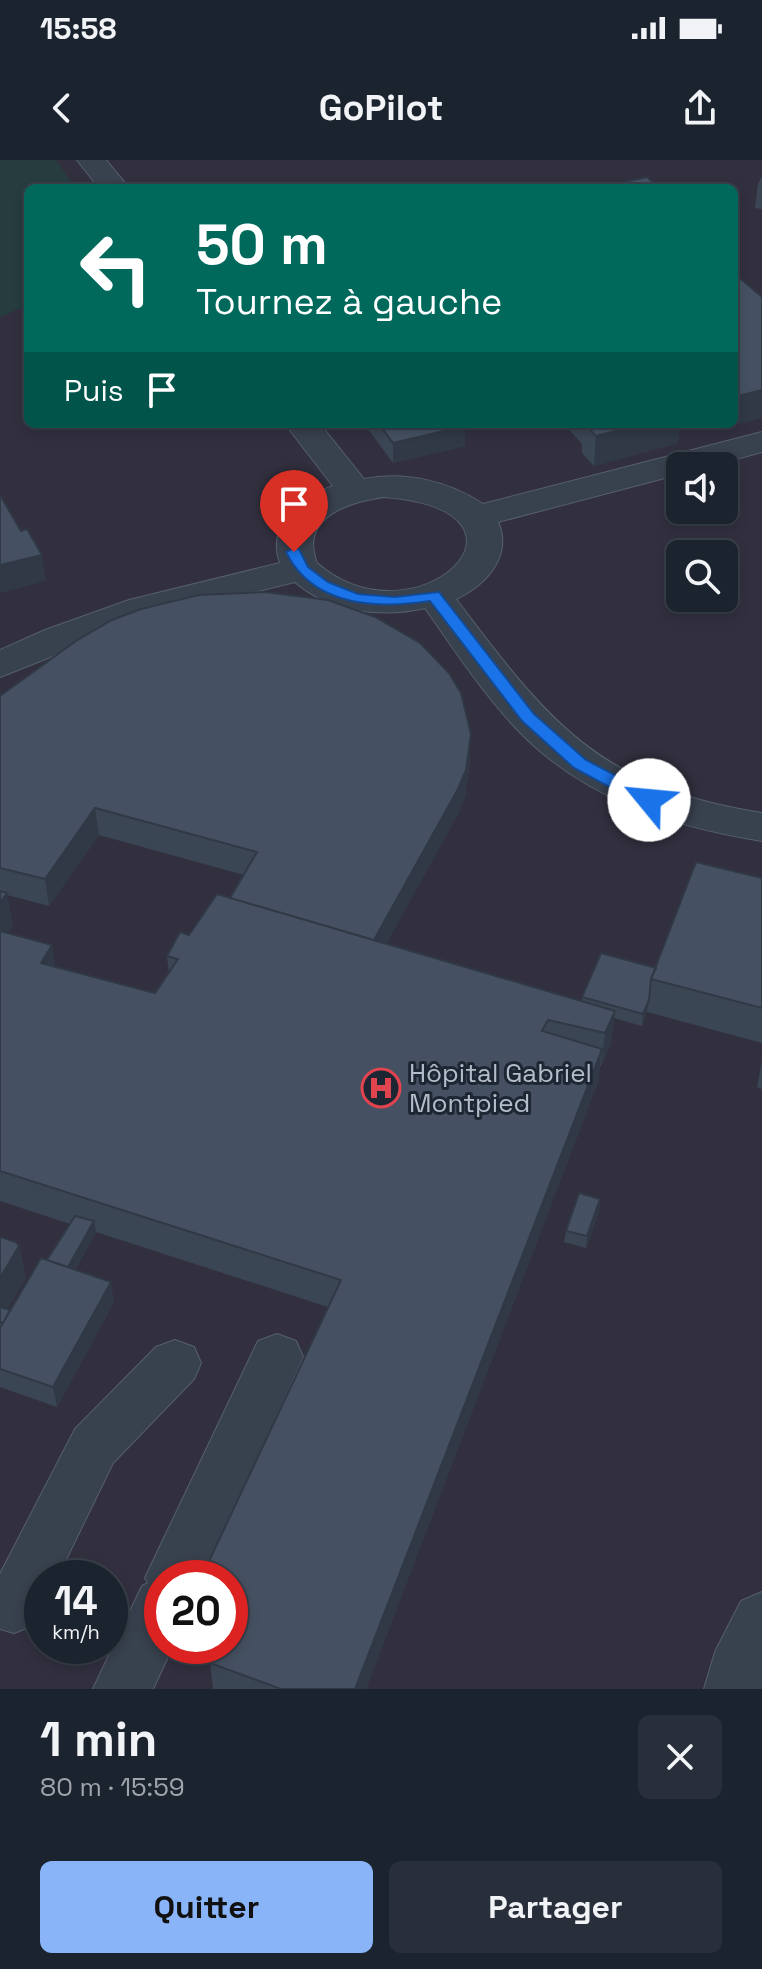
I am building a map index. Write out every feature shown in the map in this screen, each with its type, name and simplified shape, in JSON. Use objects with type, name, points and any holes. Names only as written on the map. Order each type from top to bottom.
[{"type":"lane","points":[[91,160],[111,184]]},
{"type":"lane","points":[[305,428],[354,490]]},
{"type":"lane","points":[[476,517],[762,442]]},
{"type":"lane","points":[[384,486],[423,489],[454,500],[476,517],[487,539],[483,559],[465,580],[434,595],[395,601],[356,598],[323,586],[302,569],[294,552],[297,526],[317,505],[354,490],[384,486]]},
{"type":"lane","points":[[0,665],[59,638],[142,608],[302,569]]},
{"type":"lane","points":[[434,595],[528,718],[580,764],[649,800],[718,821],[762,827]]},
{"type":"lane","points":[[182,1560],[277,1357]]},
{"type":"lane","points":[[0,1602],[14,1606],[94,1446],[175,1363]]},
{"type":"lane","points":[[734,1689],[744,1652],[762,1620]]},
{"type":"lane","points":[[123,1689],[144,1644]]},
{"type":"shaded area","name":"Hôpital Gabriel Montpied","points":[[0,160],[762,160],[762,1689],[0,1689]]},
{"type":"green space","points":[[0,160],[56,160],[72,184],[24,184],[24,307],[0,317]]},
{"type":"building","points":[[647,177],[655,184],[616,184]]},
{"type":"building","points":[[738,276],[762,297],[762,390],[738,396]]},
{"type":"building","points":[[382,428],[457,428],[393,443]]},
{"type":"building","points":[[588,428],[627,428],[596,436]]},
{"type":"building","points":[[0,495],[21,531],[27,529],[42,555],[0,565]]},
{"type":"building","points":[[265,592],[328,600],[375,617],[420,643],[449,673],[461,693],[471,734],[466,770],[374,940],[230,898],[257,852],[95,808],[45,879],[0,868],[0,696],[76,641],[112,620],[141,609],[199,595]]},
{"type":"building","points":[[696,862],[762,878],[762,1008],[651,979]]},
{"type":"building","points":[[0,891],[7,893],[0,903]]},
{"type":"building","points":[[217,894],[615,1011],[605,1033],[548,1020],[542,1031],[602,1049],[355,1689],[281,1689],[213,1664],[248,1664],[248,1560],[210,1560],[341,1280],[0,1171],[0,931],[52,945],[41,963],[155,993],[178,959],[167,956],[180,932],[189,935]]},
{"type":"building","points":[[601,953],[656,968],[643,1014],[582,997]]},
{"type":"building","points":[[579,1193],[600,1199],[587,1236],[566,1231]]},
{"type":"building","points":[[75,1216],[94,1221],[68,1267],[47,1260]]},
{"type":"building","points":[[0,1237],[19,1246],[0,1278]]},
{"type":"building","points":[[41,1258],[111,1282],[53,1387],[0,1369],[0,1328]]},
{"type":"building","points":[[0,1307],[10,1310],[3,1323],[0,1322]]},
{"type":"place","name":"Hôpital Gabriel Montpied","points":[[381,1088]]},
{"type":"route","points":[[294,552],[302,569],[323,586],[356,598],[395,601],[434,595],[528,718],[580,764],[649,800]]}]
